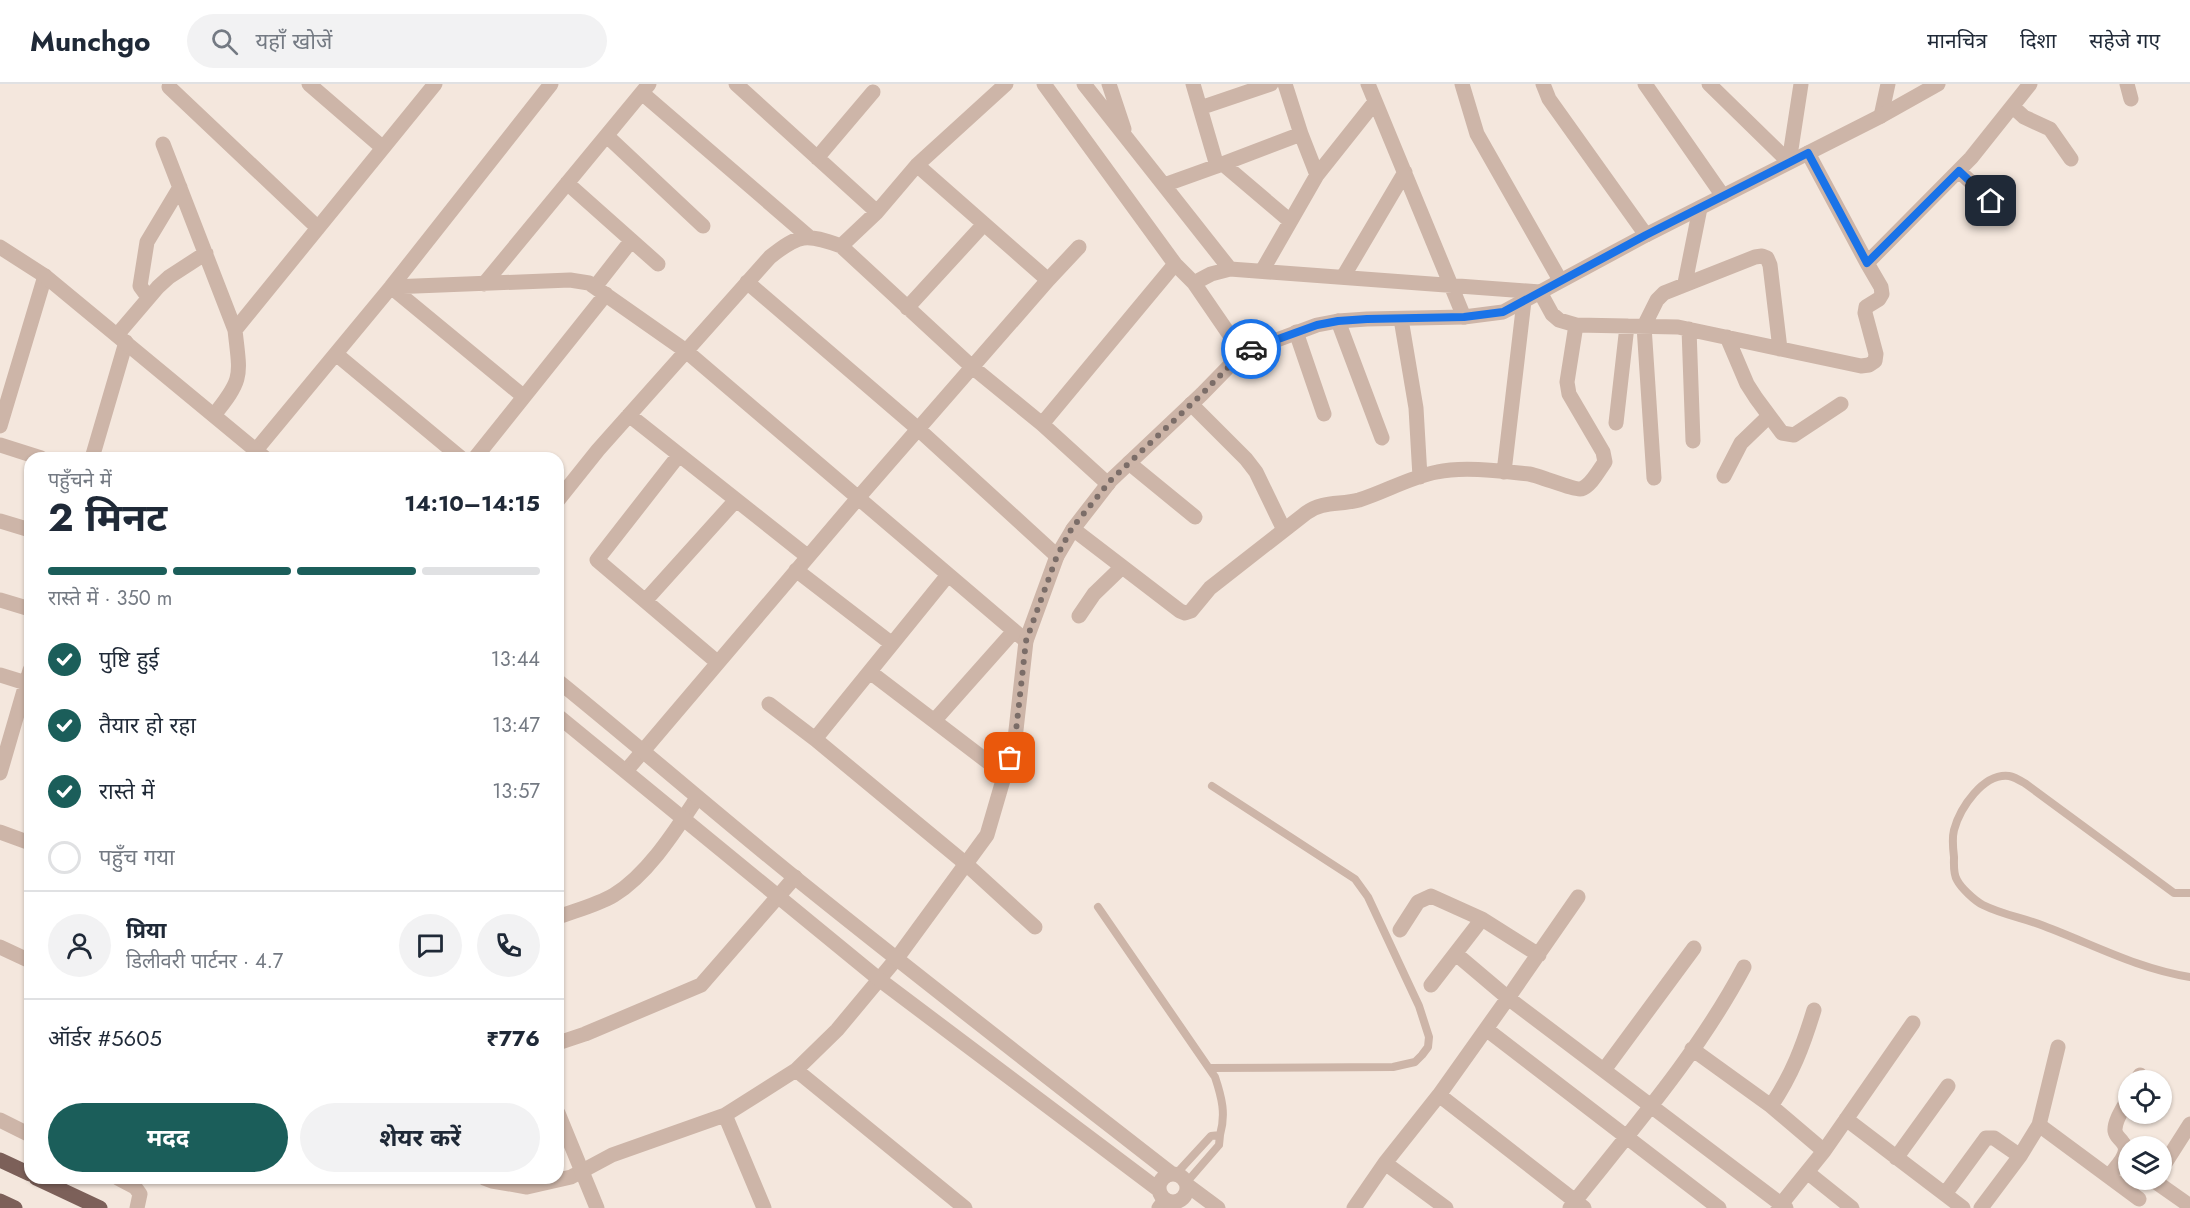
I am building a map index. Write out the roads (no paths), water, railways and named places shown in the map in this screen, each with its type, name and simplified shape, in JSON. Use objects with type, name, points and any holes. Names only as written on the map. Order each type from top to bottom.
[{"type":"main road","points":[[0,1160],[24,1171]]},
{"type":"main road","points":[[49,1184],[100,1208]]},
{"type":"main road","points":[[0,1201],[15,1208]]},
{"type":"street","points":[[309,84],[383,148]]},
{"type":"street","points":[[235,330],[435,84]]},
{"type":"street","points":[[262,452],[336,354],[551,84]]},
{"type":"street","points":[[736,84],[877,212]]},
{"type":"street","points":[[841,246],[877,212],[917,165],[1006,84]]},
{"type":"street","points":[[1044,84],[1176,264],[1194,283],[1242,353]]},
{"type":"street","points":[[1084,84],[1230,269]]},
{"type":"street","points":[[1109,84],[1128,140]]},
{"type":"street","points":[[1193,84],[1220,165],[1290,221]]},
{"type":"street","points":[[1200,108],[1271,84]]},
{"type":"street","points":[[1285,84],[1300,134],[1317,175]]},
{"type":"street","points":[[1368,84],[1464,317]]},
{"type":"street","points":[[1462,84],[1477,134],[1560,280]]},
{"type":"street","points":[[1543,84],[1548,99],[1646,235]]},
{"type":"street","points":[[1645,84],[1723,196]]},
{"type":"street","points":[[1709,84],[1789,162]]},
{"type":"street","points":[[1789,162],[1801,84]]},
{"type":"street","points":[[1881,116],[1888,84]]},
{"type":"street","points":[[934,721],[1020,636],[1072,528],[1108,484],[1242,353],[1317,325],[1338,321],[1464,317],[1503,312],[1646,235],[1881,116],[1938,84]]},
{"type":"street","points":[[1867,263],[1987,141],[2030,84]]},
{"type":"street","points":[[170,87],[318,228]]},
{"type":"street","points":[[817,158],[873,87]]},
{"type":"street","points":[[484,284],[646,88],[809,237]]},
{"type":"street","points":[[1262,271],[1317,175],[1375,102]]},
{"type":"street","points":[[2013,107],[2024,117],[2050,129],[2071,159]]},
{"type":"street","points":[[1164,185],[1300,134]]},
{"type":"street","points":[[607,136],[703,226]]},
{"type":"street","points":[[164,144],[235,330],[240,374],[234,389],[214,415]]},
{"type":"street","points":[[1540,292],[1552,314],[1558,320],[1576,325],[1689,329],[1861,366],[1869,365],[1875,361],[1876,354],[1865,313],[1866,307],[1879,299],[1882,294],[1881,287],[1808,153]]},
{"type":"street","points":[[917,165],[1048,280]]},
{"type":"street","points":[[1959,171],[2007,216]]},
{"type":"street","points":[[1343,277],[1405,172]]},
{"type":"street","points":[[567,183],[658,264]]},
{"type":"street","points":[[148,297],[140,286],[147,242],[180,187]]},
{"type":"street","points":[[1685,283],[1700,208]]},
{"type":"street","points":[[907,308],[984,224]]},
{"type":"street","points":[[564,493],[770,257],[789,242],[809,237],[820,238],[841,246],[970,366],[1042,424],[1108,484]]},
{"type":"street","points":[[480,452],[600,290],[632,241]]},
{"type":"street","points":[[626,771],[970,366],[1079,247]]},
{"type":"street","points":[[0,248],[45,276],[259,452]]},
{"type":"street","points":[[93,452],[121,339],[148,297],[169,277],[206,253]]},
{"type":"street","points":[[1654,478],[1644,326],[1657,300],[1664,293],[1685,283],[1755,257],[1767,258],[1770,265],[1780,349]]},
{"type":"street","points":[[1042,424],[1176,264]]},
{"type":"street","points":[[1194,283],[1211,274],[1230,269],[1540,292]]},
{"type":"street","points":[[0,426],[45,276]]},
{"type":"street","points":[[391,287],[570,280],[589,283],[686,351],[1020,636]]},
{"type":"street","points":[[747,282],[917,428],[1057,556]]},
{"type":"street","points":[[391,287],[523,396]]},
{"type":"street","points":[[1504,472],[1524,301]]},
{"type":"street","points":[[1401,319],[1416,408],[1420,477]]},
{"type":"street","points":[[1338,321],[1382,438]]},
{"type":"street","points":[[1072,528],[1185,613],[1196,606],[1210,588],[1313,508],[1320,505],[1356,501],[1420,477],[1450,470],[1535,475],[1554,480],[1574,490],[1581,489],[1588,485],[1605,462],[1603,452],[1569,394],[1567,382],[1576,325]]},
{"type":"street","points":[[1616,423],[1627,326]]},
{"type":"street","points":[[1689,329],[1693,441]]},
{"type":"street","points":[[1296,332],[1324,414]]},
{"type":"street","points":[[1727,337],[1747,384],[1769,416],[1787,435],[1794,435],[1841,404]]},
{"type":"street","points":[[336,354],[454,452]]},
{"type":"street","points":[[1191,404],[1256,472],[1284,530]]},
{"type":"street","points":[[629,416],[807,556]]},
{"type":"street","points":[[1724,476],[1741,443],[1769,416]]},
{"type":"street","points":[[0,445],[24,453]]},
{"type":"street","points":[[679,455],[597,560],[717,662]]},
{"type":"street","points":[[1129,463],[1196,517]]},
{"type":"street","points":[[645,601],[736,500]]},
{"type":"street","points":[[0,521],[24,528]]},
{"type":"street","points":[[1079,616],[1094,594],[1122,567]]},
{"type":"street","points":[[796,570],[892,644]]},
{"type":"street","points":[[815,740],[948,575]]},
{"type":"street","points":[[0,600],[24,607]]},
{"type":"street","points":[[564,1179],[612,1155],[725,1115],[796,1070],[837,1030],[880,980],[987,834],[1015,740],[1020,636]]},
{"type":"street","points":[[870,672],[1005,775]]},
{"type":"street","points":[[0,675],[24,676]]},
{"type":"street","points":[[0,773],[2,756],[24,688]]},
{"type":"street","points":[[564,690],[643,749],[697,798],[897,958],[1218,1208]]},
{"type":"street","points":[[769,704],[966,864],[1035,927]]},
{"type":"street","points":[[564,721],[880,980],[1169,1202]]},
{"type":"street","points":[[564,915],[598,903],[633,881],[652,862],[697,798]]},
{"type":"street","points":[[0,832],[24,841]]},
{"type":"street","points":[[564,1041],[701,985],[795,877]]},
{"type":"street","points":[[1400,930],[1418,902],[1431,896],[1482,919],[1539,955]]},
{"type":"street","points":[[1354,1208],[1385,1163],[1439,1095],[1578,897]]},
{"type":"street","points":[[1431,985],[1482,919]]},
{"type":"street","points":[[0,947],[24,958]]},
{"type":"street","points":[[1604,1070],[1694,948]]},
{"type":"street","points":[[1456,954],[1508,998],[1652,1105],[1782,1207],[1913,1023]]},
{"type":"street","points":[[1439,1095],[1576,1206],[1712,1024],[1744,967]]},
{"type":"street","points":[[1771,1106],[1785,1085],[1801,1053],[1814,1010]]},
{"type":"street","points":[[1486,1029],[1719,1208]]},
{"type":"street","points":[[1981,1208],[2020,1156],[2039,1125],[2058,1047]]},
{"type":"street","points":[[1692,1049],[1771,1106],[1824,1151]]},
{"type":"street","points":[[796,1070],[965,1208]]},
{"type":"street","points":[[1896,1158],[1948,1086]]},
{"type":"street","points":[[725,1115],[764,1208]]},
{"type":"street","points":[[1846,1119],[1963,1208]]},
{"type":"street","points":[[0,1120],[24,1132]]},
{"type":"street","points":[[2109,1176],[2126,1154],[2127,1149],[2115,1132],[2118,1122]]},
{"type":"street","points":[[2172,1152],[2190,1124]]},
{"type":"street","points":[[2039,1125],[2109,1176],[2136,1203],[2146,1190]]},
{"type":"street","points":[[564,1127],[597,1208]]},
{"type":"street","points":[[1945,1194],[1986,1138],[1994,1138],[2020,1156]]},
{"type":"street","points":[[1385,1163],[1446,1208]]},
{"type":"street","points":[[1807,1172],[1852,1208]]},
{"type":"street","points":[[1169,1202],[1185,1196],[1180,1179]]},
{"type":"street","points":[[1169,1202],[1161,1181],[1180,1179]]},
{"type":"street","points":[[130,1184],[135,1186],[140,1194],[137,1208]]},
{"type":"street","points":[[510,1184],[527,1187],[540,1184]]},
{"type":"street","points":[[2172,1190],[2190,1206]]},
{"type":"lane","points":[[2190,893],[2174,893],[2026,784],[2010,776],[1998,777],[1987,782],[1960,814],[1954,832],[1954,868],[1957,880],[1981,904],[2001,914],[2040,924],[2131,962],[2164,973],[2190,977]]},
{"type":"lane","points":[[1209,1068],[1393,1067],[1415,1062],[1428,1047],[1429,1037],[1419,1006],[1368,897],[1355,879],[1212,786]]},
{"type":"lane","points":[[1098,907],[1215,1077],[1224,1117],[1219,1145],[1180,1179]]},
{"type":"lane","points":[[1180,1179],[1211,1136],[1220,1135]]}]
